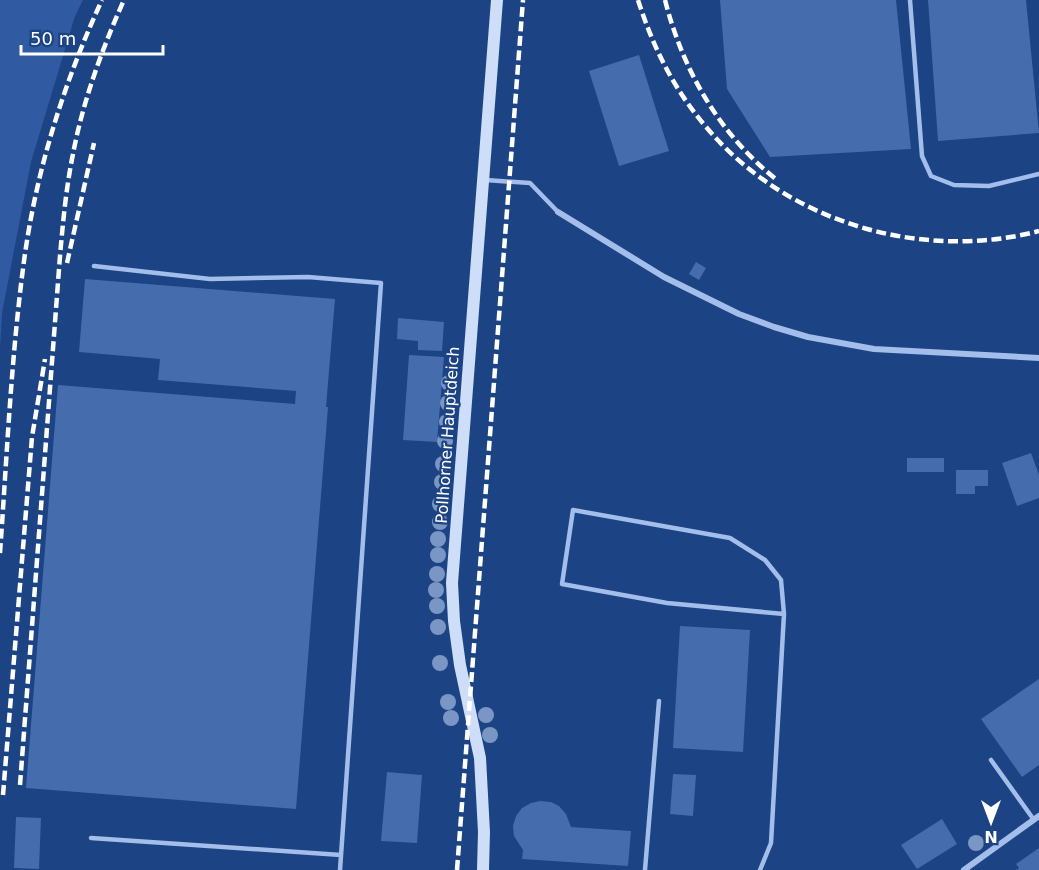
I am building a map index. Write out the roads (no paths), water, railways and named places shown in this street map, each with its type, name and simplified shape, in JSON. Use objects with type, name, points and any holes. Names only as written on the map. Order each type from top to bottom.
[{"type":"main road","name":"Pollhorner Hauptdeich","points":[[483,870],[484,832],[480,758],[460,665],[452,583],[497,0]]},
{"type":"street","points":[[558,212],[664,277],[739,314],[774,327],[808,337],[874,349],[1039,358]]},
{"type":"street","points":[[964,870],[1036,818]]},
{"type":"lane","points":[[910,0],[922,156],[931,176],[954,185],[989,186],[1039,174]]},
{"type":"lane","points":[[483,179],[530,183],[558,212]]},
{"type":"lane","points":[[94,266],[210,279],[308,278],[381,283],[340,870]]},
{"type":"lane","points":[[760,870],[771,843],[784,614],[781,580],[765,560],[730,538],[573,510],[562,584],[667,603],[784,614]]},
{"type":"lane","points":[[645,870],[659,702]]},
{"type":"lane","points":[[991,760],[1036,818]]},
{"type":"lane","points":[[91,838],[341,855]]},
{"type":"railway","points":[[0,553],[16,334],[29,227],[53,128],[75,63],[102,0]]},
{"type":"railway","points":[[20,785],[60,256],[67,192],[77,134],[88,95],[108,37],[124,0]]},
{"type":"railway","points":[[457,870],[523,0]]},
{"type":"railway","points":[[638,0],[650,34],[666,67],[695,114],[739,161],[776,188],[816,210],[858,226],[903,237],[948,241],[994,239],[1039,231]]},
{"type":"railway","points":[[665,0],[682,52],[706,100],[738,143],[777,180]]},
{"type":"railway","points":[[67,263],[94,143]]},
{"type":"railway","points":[[3,795],[32,437],[45,359]]}]
